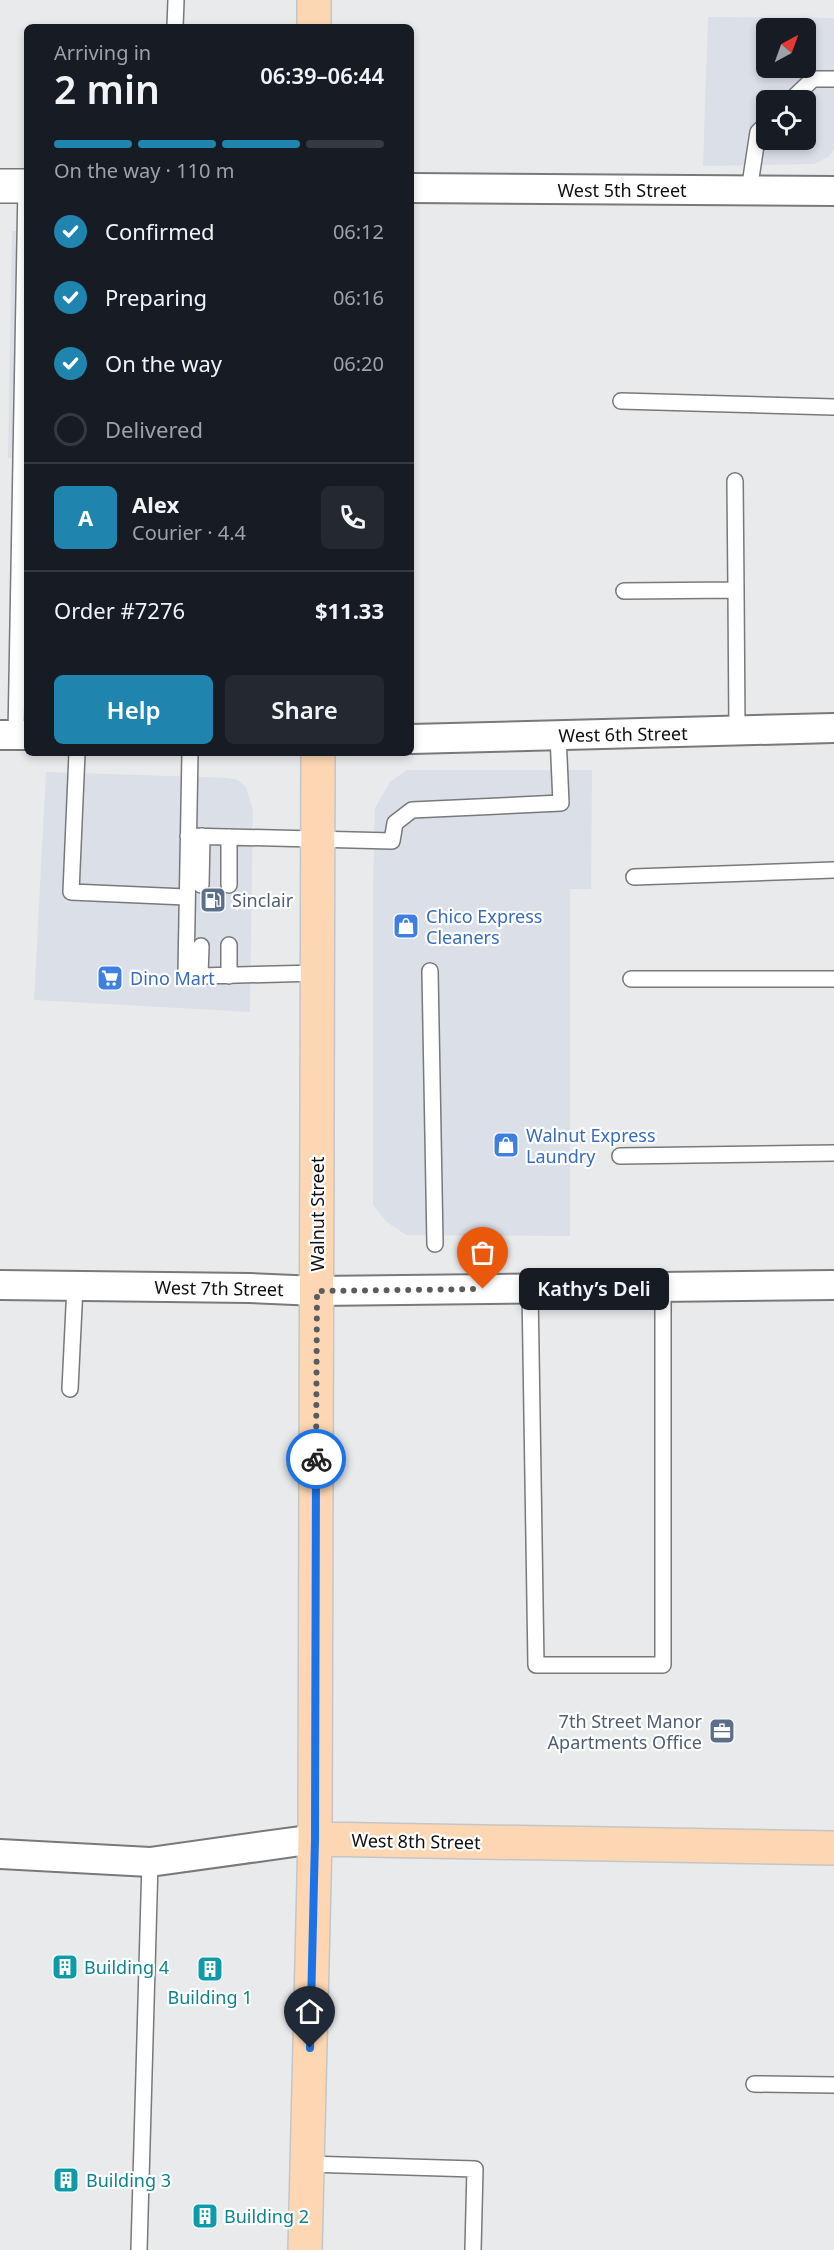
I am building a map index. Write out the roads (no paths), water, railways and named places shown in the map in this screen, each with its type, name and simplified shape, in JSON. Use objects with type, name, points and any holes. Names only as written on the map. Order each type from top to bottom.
[{"type":"main road","points":[[314,0],[314,24]]},
{"type":"main road","name":"Walnut Street","points":[[305,2250],[315,1839],[318,756]]},
{"type":"main road","name":"West 8th Street","points":[[315,1839],[834,1848]]},
{"type":"street","name":"West 5th Street","points":[[414,188],[834,191]]},
{"type":"street","name":"West 6th Street","points":[[414,739],[834,728]]},
{"type":"street","name":"West 7th Street","points":[[0,1285],[317,1291],[834,1285]]},
{"type":"street","name":"West 8th Street","points":[[0,1854],[150,1862],[315,1839]]},
{"type":"lane","points":[[175,24],[176,0]]},
{"type":"lane","points":[[802,90],[813,80],[834,79]]},
{"type":"lane","points":[[749,190],[756,145]]},
{"type":"lane","points":[[18,186],[24,238]]},
{"type":"lane","points":[[621,401],[834,407]]},
{"type":"lane","points":[[14,735],[24,478]]},
{"type":"lane","points":[[735,481],[737,731]]},
{"type":"lane","points":[[624,591],[736,591]]},
{"type":"lane","points":[[195,836],[392,841],[394,824],[412,810],[561,803],[558,735]]},
{"type":"lane","points":[[77,756],[71,892],[186,897]]},
{"type":"lane","points":[[190,756],[195,836],[201,885]]},
{"type":"lane","points":[[195,836],[186,897],[186,972],[200,976],[318,973]]},
{"type":"lane","points":[[229,885],[230,837]]},
{"type":"lane","points":[[634,877],[834,870]]},
{"type":"lane","points":[[229,945],[229,976]]},
{"type":"lane","points":[[200,976],[201,946]]},
{"type":"lane","points":[[430,971],[435,1244]]},
{"type":"lane","points":[[631,979],[834,979]]},
{"type":"lane","points":[[620,1156],[834,1154]]},
{"type":"lane","points":[[70,1389],[75,1286]]},
{"type":"lane","points":[[530,1289],[536,1665],[663,1665],[663,1287]]},
{"type":"lane","points":[[139,2250],[150,1862]]},
{"type":"lane","points":[[754,2084],[834,2085]]},
{"type":"lane","points":[[307,2164],[476,2169],[473,2250]]},
{"type":"place","name":"Sinclair","points":[[213,900]]},
{"type":"place","name":"Chico Express Cleaners","points":[[406,926]]},
{"type":"place","name":"Dino Mart","points":[[110,978]]},
{"type":"place","name":"Walnut Express Laundry","points":[[506,1145]]},
{"type":"place","name":"Kathy’s Deli","points":[[483,1289]]},
{"type":"place","name":"7th Street Manor Apartments Office","points":[[722,1731]]},
{"type":"place","name":"Building 4","points":[[65,1967]]},
{"type":"place","name":"Building 1","points":[[210,1969]]},
{"type":"place","name":"Building 3","points":[[66,2180]]},
{"type":"place","name":"Building 2","points":[[205,2216]]}]
